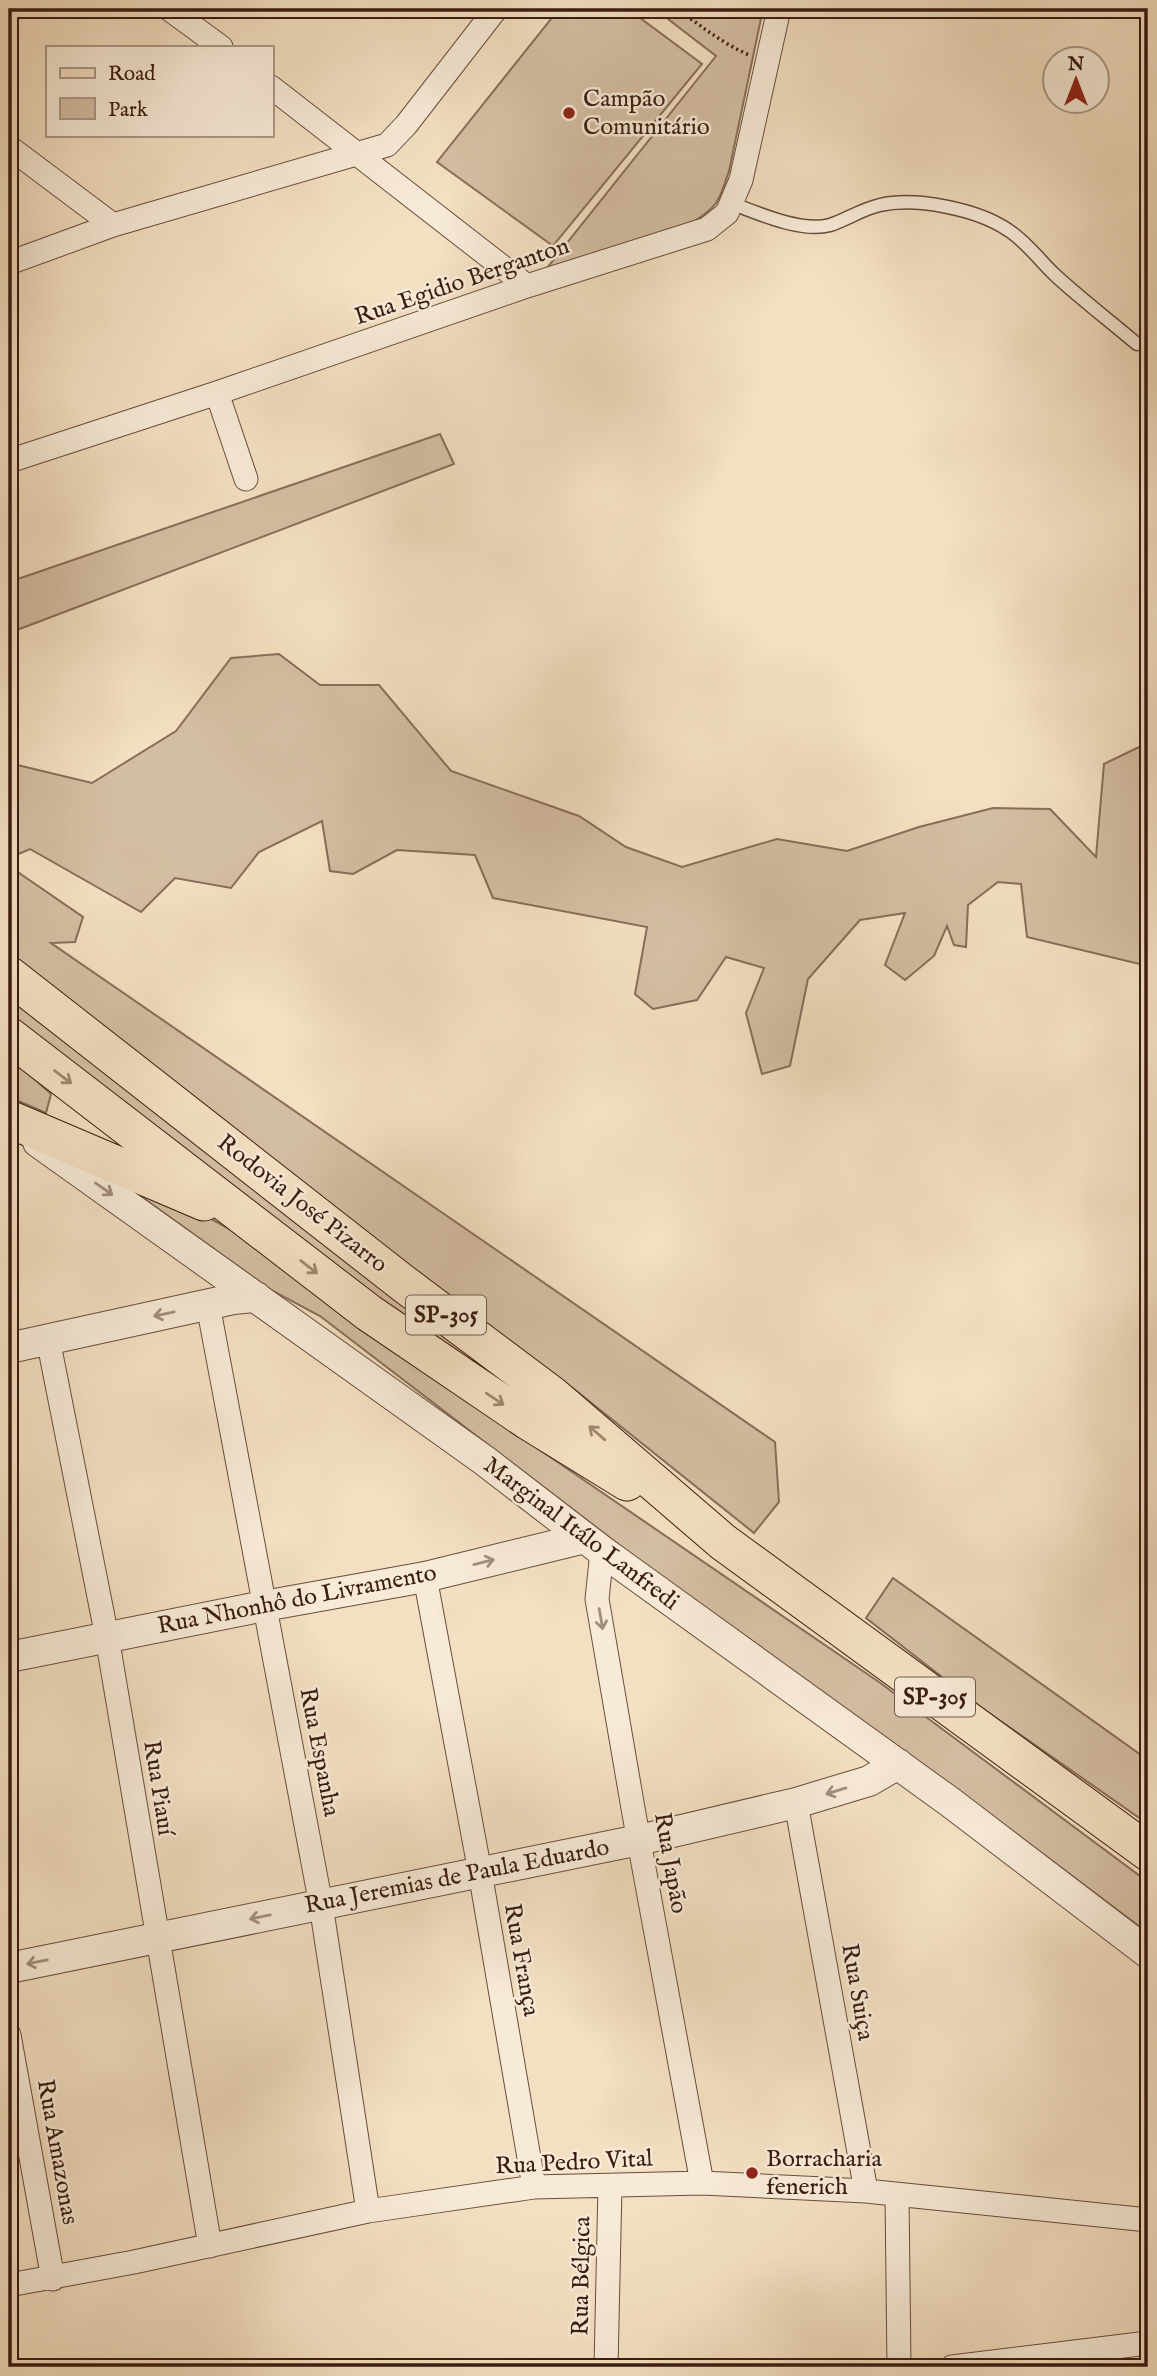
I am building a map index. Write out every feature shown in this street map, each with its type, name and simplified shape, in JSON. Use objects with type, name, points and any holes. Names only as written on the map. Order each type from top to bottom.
[{"type":"main road","name":"Rodovia José Pizarro","points":[[9,975],[404,1284],[552,1395],[723,1542]]},
{"type":"main road","name":"Rodovia José Pizarro","points":[[9,1036],[369,1313],[505,1406],[723,1542],[1148,1852]]},
{"type":"main road","points":[[9,1120],[256,1225]]},
{"type":"street","points":[[169,9],[219,46]]},
{"type":"street","name":"Rua Egidio Berganton","points":[[9,461],[217,393],[527,286],[707,229],[727,213],[741,180],[779,9]]},
{"type":"street","points":[[9,262],[113,225],[387,145],[407,125],[490,11]]},
{"type":"street","points":[[273,89],[527,286]]},
{"type":"street","points":[[9,147],[113,225]]},
{"type":"street","points":[[217,393],[246,479]]},
{"type":"street","name":"Marginal Itálo Lanfredi","points":[[9,1120],[485,1461],[593,1545],[898,1764],[1148,1953]]},
{"type":"street","points":[[9,1348],[256,1297]]},
{"type":"street","name":"Rua Espanha","points":[[208,1305],[321,1905],[368,2211]]},
{"type":"street","name":"Rua Piauí","points":[[48,1339],[107,1637],[210,2246]]},
{"type":"street","name":"Rua Nhonhô do Livramento","points":[[9,1657],[593,1545]]},
{"type":"street","name":"Rua Japão","points":[[593,1545],[597,1599],[702,2183]]},
{"type":"street","name":"Rua França","points":[[425,1577],[480,1872],[534,2187]]},
{"type":"street","name":"Rua Jeremias de Paula Eduardo","points":[[9,1968],[639,1840],[796,1803],[869,1781],[898,1764]]},
{"type":"street","name":"Rua Suiça","points":[[796,1803],[866,2191]]},
{"type":"street","name":"Rua Amazonas","points":[[9,2035],[53,2279]]},
{"type":"street","name":"Rua Pedro Vital","points":[[9,2285],[53,2279],[368,2211],[534,2187],[702,2183],[866,2191],[1148,2220]]},
{"type":"street","name":"Rua Bélgica","points":[[606,2367],[610,2186]]},
{"type":"street","points":[[897,2195],[899,2367]]},
{"type":"street","points":[[952,2367],[1148,2343]]},
{"type":"lane","points":[[731,203],[801,225],[827,226],[880,205],[929,205],[981,215],[1009,230],[1054,273],[1137,344]]},
{"type":"path","points":[[677,9],[727,45],[767,63]]},
{"type":"green space","name":"Campão Comunitário","points":[[559,9],[628,9],[702,64],[553,246],[437,162]]},
{"type":"green space","points":[[655,9],[763,9],[729,171],[720,195],[709,211],[693,222],[547,268],[716,56]]},
{"type":"green space","points":[[440,434],[454,464],[9,633],[9,582]]},
{"type":"green space","points":[[279,654],[320,685],[379,685],[451,771],[579,816],[626,847],[682,867],[777,839],[847,851],[919,827],[993,808],[1050,809],[1096,857],[1104,764],[1139,747],[1148,756],[1148,966],[1027,937],[1021,884],[998,882],[968,905],[966,947],[954,945],[947,926],[934,956],[905,980],[885,965],[905,913],[860,920],[808,979],[790,1066],[762,1074],[746,1013],[764,968],[726,957],[697,1000],[653,1009],[635,994],[647,927],[493,898],[475,855],[397,850],[353,874],[330,871],[322,821],[259,852],[231,888],[175,878],[141,912],[30,849],[9,858],[9,763],[92,783],[176,731],[231,658]]},
{"type":"green space","points":[[9,866],[83,917],[75,942],[51,943],[775,1442],[779,1502],[754,1533],[574,1389],[329,1211],[9,962]]},
{"type":"green space","points":[[9,996],[490,1359],[531,1412],[9,1022]]},
{"type":"green space","points":[[9,1056],[51,1094],[46,1113],[9,1097]]},
{"type":"green space","points":[[89,1159],[146,1183],[244,1237],[521,1437],[879,1682],[1148,1882],[1148,1933],[962,1793],[631,1554],[320,1316],[271,1290]]},
{"type":"green space","points":[[893,1578],[1148,1760],[1148,1824],[982,1708],[866,1618]]},
{"type":"place","name":"Campão Comunitário","points":[[569,113]]},
{"type":"place","name":"Borracharia fenerich","points":[[752,2173]]}]
